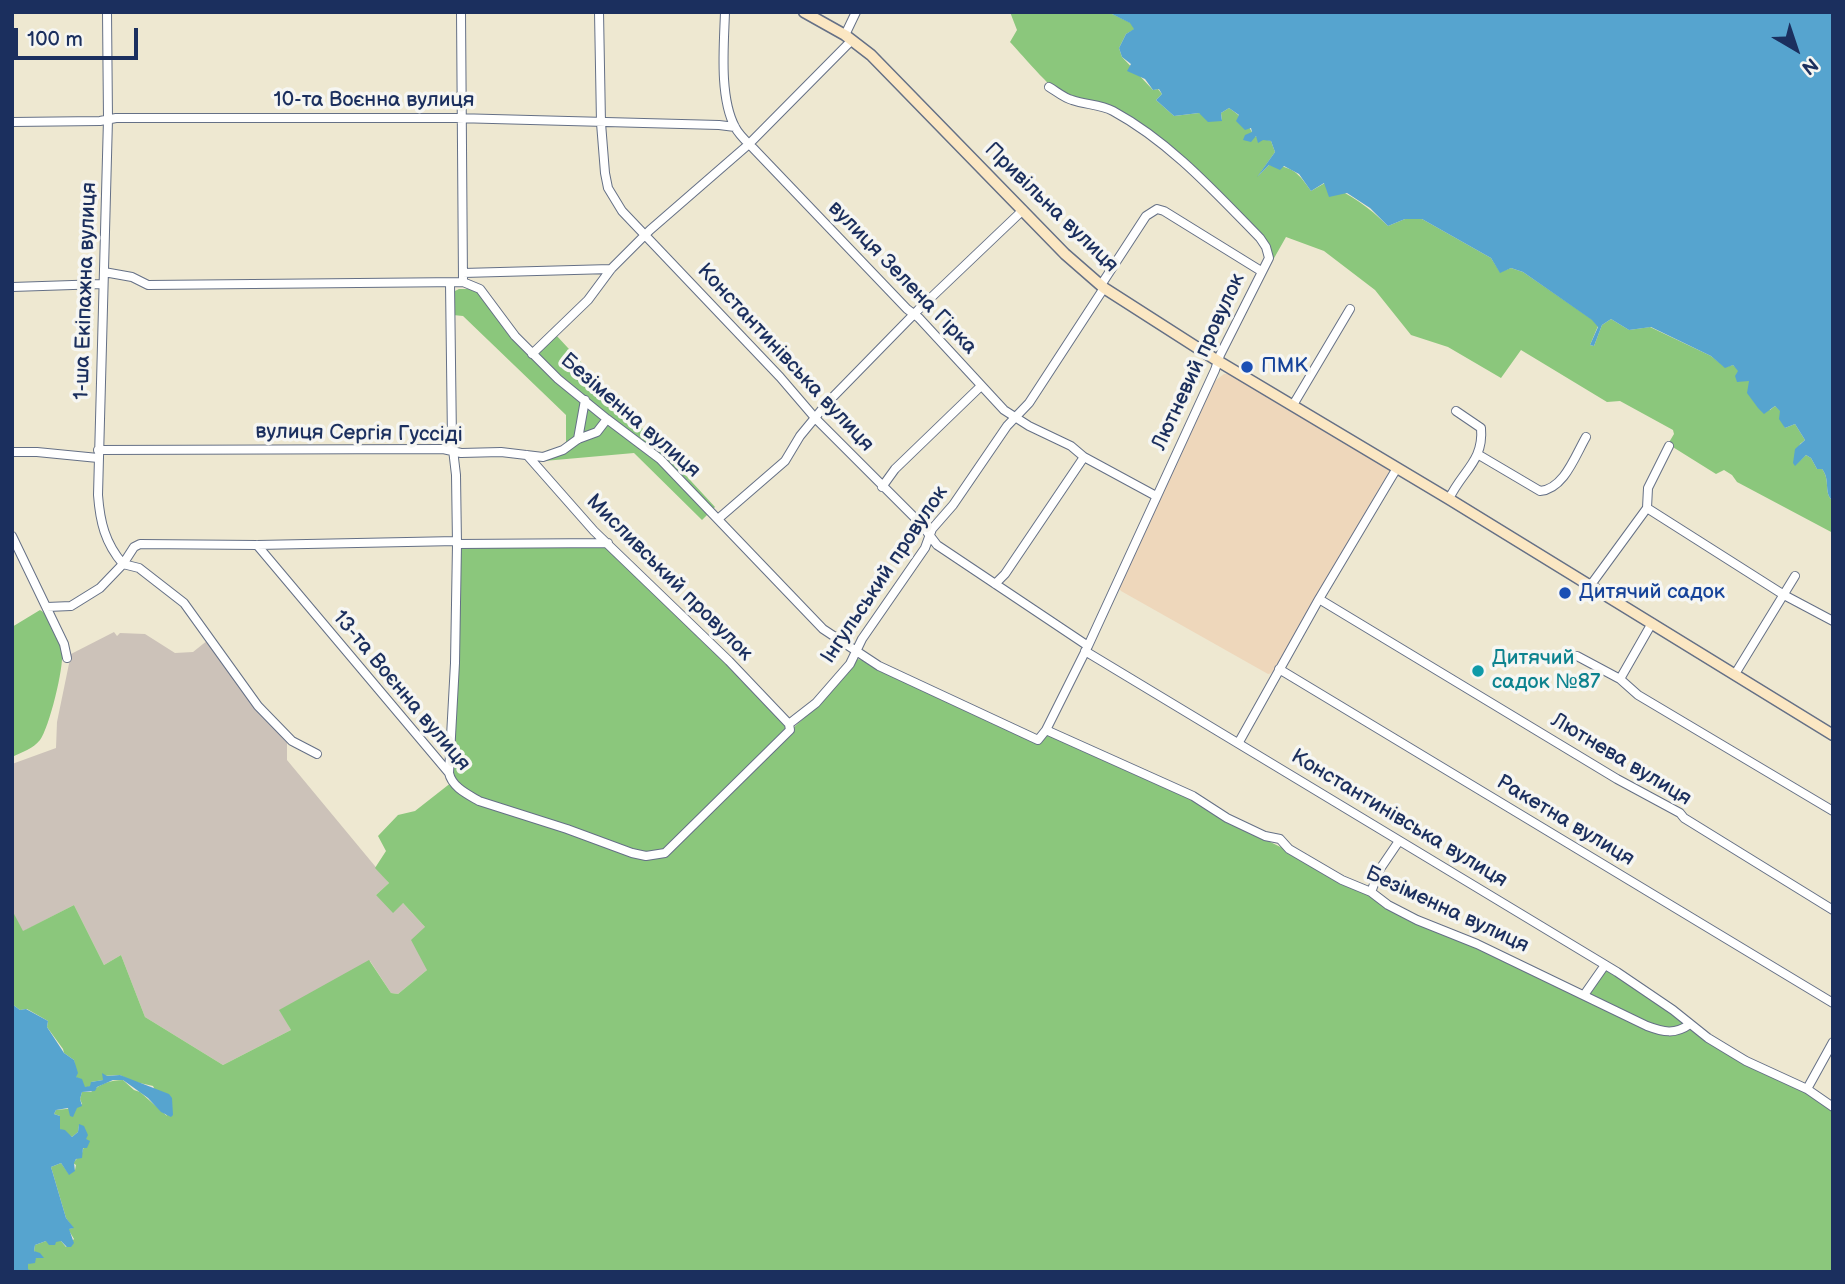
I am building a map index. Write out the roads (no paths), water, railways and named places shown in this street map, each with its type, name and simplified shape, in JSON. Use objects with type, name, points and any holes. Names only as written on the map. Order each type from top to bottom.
[{"type":"street","name":"1-ша Екіпажна вулиця","points":[[107,12],[108,119],[98,495],[103,529],[110,549],[122,564]]},
{"type":"street","points":[[461,12],[463,278]]},
{"type":"street","name":"Константинівська вулиця","points":[[599,12],[601,123],[608,188],[622,211],[780,377],[816,419],[921,524],[937,545],[1086,648],[1605,965],[1690,1024]]},
{"type":"street","name":"вулиця Зелена Гірка","points":[[726,12],[726,96],[735,127],[750,144],[1004,410],[1156,496]]},
{"type":"street","name":"Привільна вулиця","points":[[804,12],[871,55],[1065,254],[1103,287],[1218,361],[1450,499],[1833,735]]},
{"type":"street","points":[[532,354],[588,300],[611,269],[645,235],[750,144],[848,38],[856,12]]},
{"type":"street","name":"Лютневий провулок","points":[[1038,740],[1086,648],[1218,361],[1269,258],[1260,238],[1188,166],[1112,111],[1097,104],[1071,100],[1049,86]]},
{"type":"street","name":"10-та Воєнна вулиця","points":[[12,122],[108,119],[463,119],[735,127]]},
{"type":"street","name":"Інгульський провулок","points":[[665,853],[790,730],[789,724],[816,703],[850,664],[930,538],[932,529],[953,505],[1007,426],[1029,403],[1146,216],[1157,209],[1164,211],[1262,271]]},
{"type":"street","points":[[718,519],[785,461],[800,436],[828,402],[1023,210]]},
{"type":"street","points":[[104,272],[132,277],[148,285],[450,283],[463,278],[611,269]]},
{"type":"street","name":"Безіменна вулиця","points":[[463,278],[480,289],[532,354],[607,419],[660,459],[823,629],[879,666],[1038,740]]},
{"type":"street","points":[[449,773],[455,663],[457,542],[450,283]]},
{"type":"street","points":[[12,287],[103,284]]},
{"type":"street","points":[[1293,405],[1350,309]]},
{"type":"street","points":[[882,487],[895,469],[981,386]]},
{"type":"street","points":[[578,439],[584,400]]},
{"type":"street","points":[[1450,499],[1457,484],[1479,455],[1482,441],[1481,428],[1456,411]]},
{"type":"street","name":"вулиця Сергія Гуссіді","points":[[12,452],[98,454],[453,451],[543,457],[597,432],[607,419]]},
{"type":"street","points":[[1479,455],[1540,491],[1549,490],[1558,484],[1586,437]]},
{"type":"street","points":[[1590,586],[1647,508],[1648,488],[1669,446]]},
{"type":"street","name":"Мисливський провулок","points":[[527,456],[594,531],[789,724]]},
{"type":"street","points":[[995,584],[1005,574],[1083,457]]},
{"type":"street","points":[[1239,742],[1319,599],[1397,468]]},
{"type":"street","points":[[1647,508],[1784,595],[1833,621]]},
{"type":"street","points":[[12,536],[47,607],[67,657]]},
{"type":"street","points":[[47,607],[71,606],[100,588],[134,547],[141,544],[608,543]]},
{"type":"street","name":"13-та Воєнна вулиця","points":[[257,545],[449,773],[452,782],[479,801],[632,853],[646,856],[665,853]]},
{"type":"street","points":[[122,564],[139,568],[184,603],[258,706],[292,741],[317,754]]},
{"type":"street","points":[[1735,674],[1795,576]]},
{"type":"street","name":"Лютнева вулиця","points":[[1319,599],[1617,779],[1680,813],[1833,910]]},
{"type":"street","points":[[1620,679],[1652,623]]},
{"type":"street","points":[[1577,656],[1620,679],[1638,695],[1833,811]]},
{"type":"street","name":"Ракетна вулиця","points":[[1279,669],[1833,1003]]},
{"type":"street","name":"Безіменна вулиця","points":[[1045,730],[1193,796],[1227,818],[1265,836],[1280,839],[1289,849],[1342,880],[1371,892],[1388,905],[1417,920],[1477,944],[1658,1031],[1675,1031],[1690,1024]]},
{"type":"street","points":[[1371,892],[1380,869],[1399,841]]},
{"type":"street","points":[[1584,995],[1605,965]]},
{"type":"street","points":[[1690,1024],[1746,1061],[1807,1089],[1833,1107]]},
{"type":"street","points":[[1807,1089],[1833,1042]]},
{"type":"water","points":[[1108,12],[1833,12],[1833,501],[1828,494],[1825,473],[1822,469],[1817,469],[1811,458],[1806,455],[1795,466],[1793,463],[1795,449],[1805,440],[1795,424],[1785,428],[1779,419],[1780,411],[1775,406],[1764,414],[1747,393],[1749,381],[1737,382],[1735,376],[1738,371],[1733,365],[1725,368],[1711,356],[1651,327],[1629,330],[1611,319],[1602,325],[1594,346],[1590,345],[1598,327],[1592,320],[1523,272],[1511,268],[1500,273],[1491,258],[1422,219],[1405,219],[1388,226],[1370,208],[1347,193],[1329,197],[1324,183],[1311,191],[1299,174],[1284,166],[1280,170],[1269,165],[1257,177],[1275,152],[1271,141],[1263,140],[1258,143],[1256,136],[1251,142],[1243,140],[1245,135],[1252,132],[1251,128],[1245,130],[1236,121],[1239,115],[1229,108],[1221,113],[1222,121],[1208,122],[1199,113],[1174,116],[1156,100],[1162,94],[1159,89],[1153,90],[1145,79],[1127,71],[1131,64],[1122,57],[1119,48],[1126,34],[1134,29],[1130,23]]},
{"type":"water","points":[[12,1004],[48,1021],[47,1027],[64,1053],[74,1060],[78,1073],[76,1077],[82,1079],[85,1087],[90,1086],[91,1082],[103,1080],[102,1073],[107,1076],[120,1075],[169,1094],[172,1098],[171,1117],[161,1112],[148,1098],[123,1080],[113,1080],[97,1087],[95,1091],[82,1092],[82,1106],[77,1108],[73,1117],[70,1116],[68,1108],[56,1110],[54,1114],[60,1116],[60,1129],[72,1137],[78,1132],[79,1124],[84,1126],[88,1135],[86,1139],[90,1141],[87,1148],[83,1148],[82,1158],[76,1159],[74,1163],[75,1171],[69,1175],[61,1163],[51,1167],[66,1218],[74,1228],[69,1229],[74,1243],[71,1247],[61,1241],[55,1245],[49,1245],[46,1241],[35,1245],[34,1251],[44,1258],[36,1258],[35,1263],[28,1264],[28,1269],[33,1272],[12,1272]]},
{"type":"place","name":"ПМК","points":[[1247,367]]},
{"type":"place","name":"Дитячий садок","points":[[1565,593]]},
{"type":"place","name":"Дитячий садок №87","points":[[1478,671]]}]
